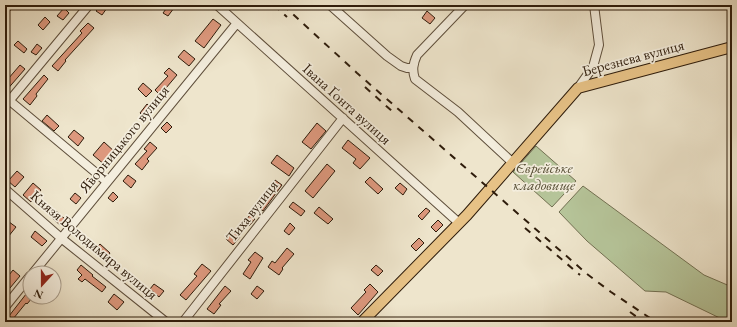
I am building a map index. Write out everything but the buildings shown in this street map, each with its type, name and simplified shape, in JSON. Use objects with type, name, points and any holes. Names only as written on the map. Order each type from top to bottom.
[{"type":"main road","name":"Березнева вулиця","points":[[362,322],[459,223],[578,88],[732,47]]},
{"type":"street","points":[[89,5],[7,103],[107,182]]},
{"type":"street","name":"Івана Ґонта вулиця","points":[[217,5],[459,223]]},
{"type":"street","points":[[330,5],[387,56],[401,66],[413,68]]},
{"type":"street","points":[[465,5],[417,55],[413,68],[415,79],[458,112],[513,162]]},
{"type":"street","points":[[578,88],[593,67],[599,45],[594,5]]},
{"type":"street","name":"Яворницького вулиця","points":[[39,265],[238,23]]},
{"type":"street","name":"Тиха вулиця","points":[[183,322],[343,118]]},
{"type":"street","name":"Князя Володимира вулиця","points":[[5,189],[61,238],[166,322]]},
{"type":"street","points":[[5,307],[22,286]]},
{"type":"green space","name":"Єврейське кладовище","points":[[536,146],[576,181],[552,207],[513,172]]},
{"type":"green space","points":[[583,186],[704,275],[732,287],[732,322],[728,322],[666,292],[645,291],[587,241],[559,212]]},
{"type":"railway","points":[[274,5],[287,17]]},
{"type":"railway","points":[[283,5],[357,73],[587,274],[656,322]]},
{"type":"railway","points":[[365,87],[393,112]]},
{"type":"railway","points":[[525,228],[580,275]]},
{"type":"railway","points":[[630,312],[644,322]]}]
